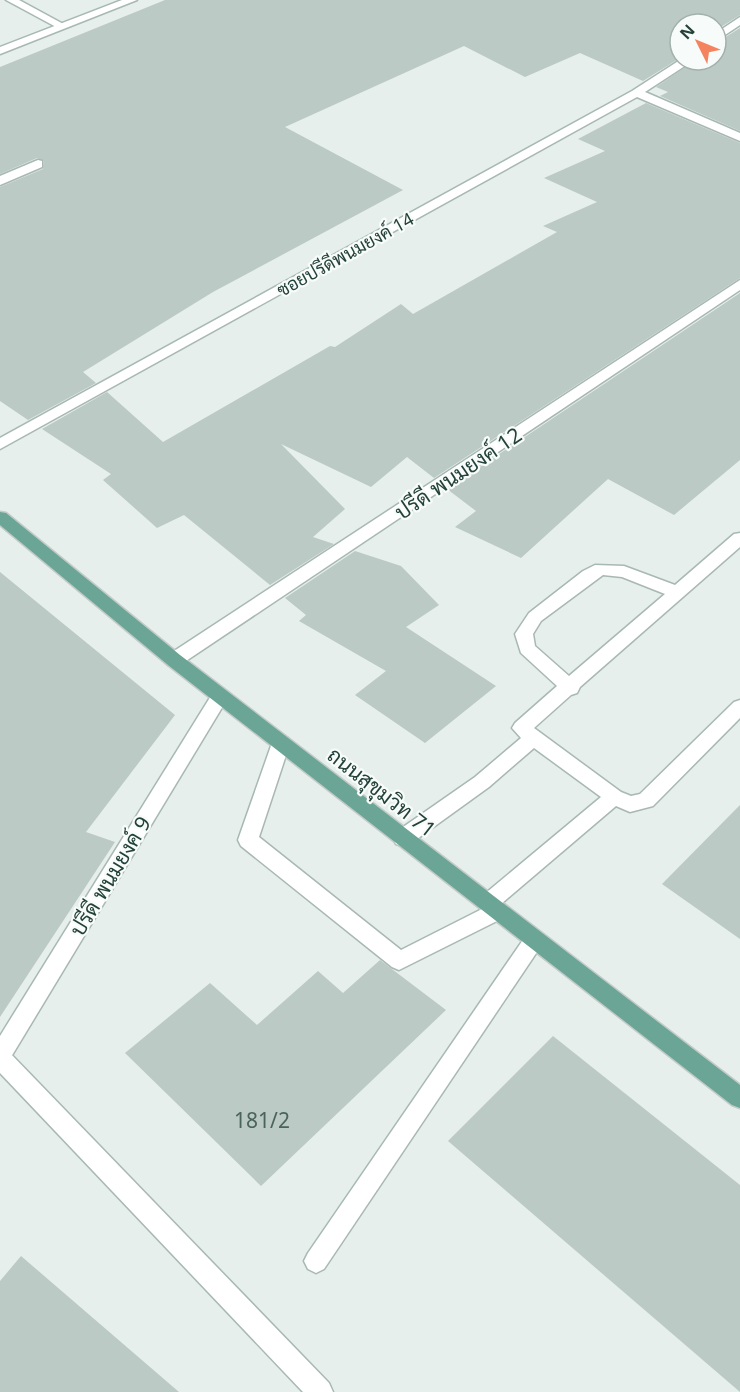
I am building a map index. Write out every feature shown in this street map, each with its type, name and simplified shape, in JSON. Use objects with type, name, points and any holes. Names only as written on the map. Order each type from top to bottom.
[{"type":"main road","name":"ถนนสุขุมวิท 71","points":[[0,517],[174,660],[740,1098]]},
{"type":"street","points":[[11,0],[62,26]]},
{"type":"street","points":[[0,51],[132,0]]},
{"type":"street","name":"ซอยปรีดีพนมยงค์ 14","points":[[0,444],[636,93],[669,72]]},
{"type":"street","points":[[636,93],[740,137]]},
{"type":"street","points":[[0,181],[38,164]]},
{"type":"street","name":"ปรีดี พนมยงค์ 12","points":[[174,660],[740,284]]},
{"type":"street","points":[[740,538],[676,592],[571,688],[521,728],[614,798],[630,804],[646,801],[740,706]]},
{"type":"street","points":[[571,688],[527,649],[524,634],[535,617],[589,575],[601,569],[624,572],[676,592]]},
{"type":"street","name":"ปรีดี พนมยงค์ 9","points":[[0,1057],[220,696]]},
{"type":"street","points":[[403,838],[482,782],[533,738]]},
{"type":"street","points":[[280,743],[248,840],[399,961],[493,907],[614,798]]},
{"type":"street","points":[[316,1261],[534,940]]},
{"type":"street","points":[[0,1057],[320,1392]]},
{"type":"building","points":[[165,0],[740,0],[740,15],[728,22],[728,12],[668,12],[668,65],[643,81],[580,53],[525,77],[464,46],[285,127],[403,190],[213,292],[83,372],[96,383],[28,420],[0,401],[0,187],[43,169],[44,161],[37,158],[0,174],[0,67]]},
{"type":"building","points":[[740,28],[740,131],[660,96],[668,92],[656,87],[678,72],[728,72],[728,36]]},
{"type":"building","points":[[646,103],[740,143],[740,278],[434,478],[407,457],[371,487],[281,444],[345,509],[313,537],[334,544],[270,585],[184,515],[157,528],[103,480],[111,474],[42,429],[107,392],[163,442],[330,346],[335,347],[401,304],[413,314],[557,232],[543,226],[597,202],[544,178],[605,151],[578,139]]},
{"type":"building","points":[[740,293],[740,460],[674,515],[608,479],[521,558],[455,527],[476,511],[447,489]]},
{"type":"building","points":[[355,551],[401,566],[439,605],[406,627],[496,686],[425,743],[355,695],[386,671],[299,621],[306,615],[285,598]]},
{"type":"building","points":[[0,572],[175,715],[86,832],[115,842],[0,1017]]},
{"type":"building","points":[[740,805],[740,939],[662,884]]},
{"type":"building","points":[[380,960],[446,1010],[261,1186],[125,1053],[210,983],[257,1025],[318,971],[343,993]]},
{"type":"building","points":[[553,1036],[740,1185],[740,1392],[448,1141]]},
{"type":"building","points":[[21,1256],[179,1392],[0,1392],[0,1281]]}]
